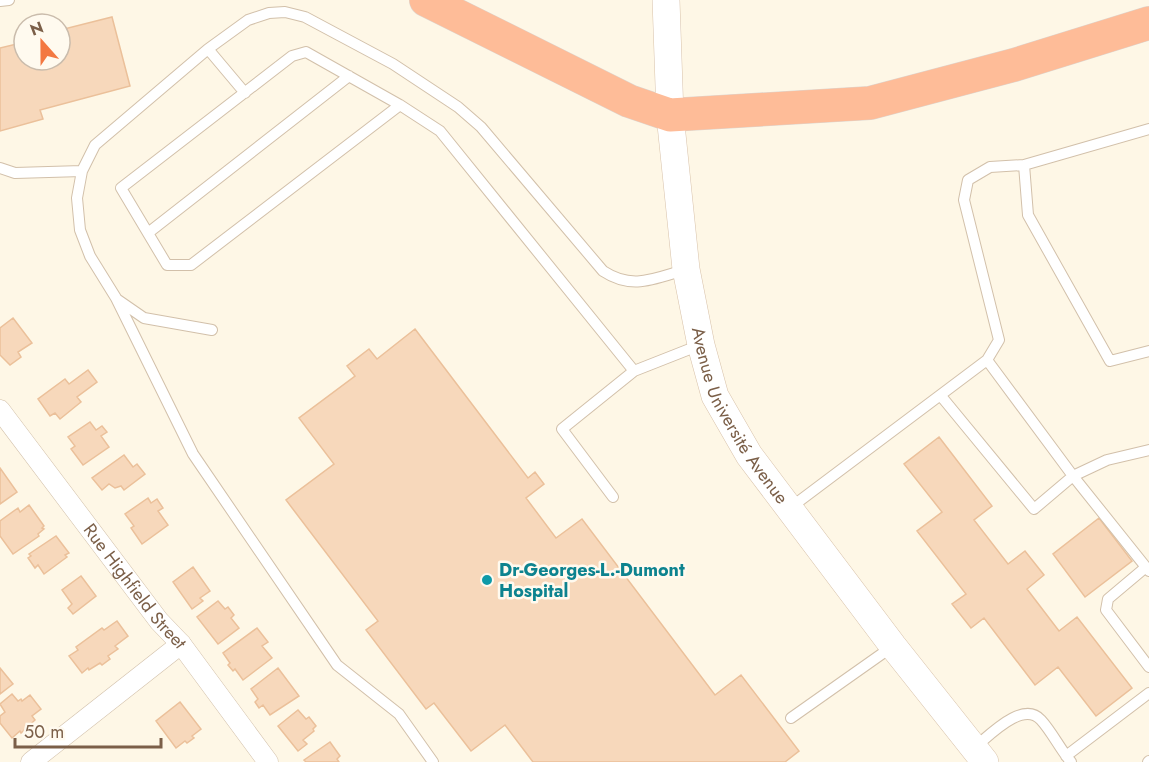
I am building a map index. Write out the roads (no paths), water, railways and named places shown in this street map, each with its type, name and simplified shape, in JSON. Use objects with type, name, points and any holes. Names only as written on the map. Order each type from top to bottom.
[{"type":"highway","points":[[426,0],[630,101],[670,115],[870,103],[1014,65],[1149,23]]},
{"type":"street","name":"Avenue Université Avenue","points":[[666,0],[670,115],[686,269],[701,345],[715,396],[749,455],[893,646],[979,755]]},
{"type":"street","name":"Rue Highfield Street","points":[[0,410],[159,621],[181,644],[268,762]]},
{"type":"street","points":[[31,762],[181,644]]},
{"type":"lane","points":[[0,1],[9,0]]},
{"type":"lane","points":[[434,762],[399,714],[337,665],[194,454],[116,298],[90,256],[80,230],[76,198],[82,171],[95,146],[208,49],[248,20],[269,12],[285,12],[305,17],[393,64],[466,114],[481,127],[603,271],[617,280],[638,283],[686,269]]},
{"type":"lane","points":[[208,49],[245,93]]},
{"type":"lane","points":[[400,105],[190,265],[167,265],[121,188],[292,56],[306,52],[400,105],[440,131],[634,371]]},
{"type":"lane","points":[[148,233],[350,76]]},
{"type":"lane","points":[[789,508],[987,360],[999,340],[964,201],[968,180],[990,167],[1024,165],[1149,129]]},
{"type":"lane","points":[[1024,165],[1028,215],[1110,362],[1149,351]]},
{"type":"lane","points":[[0,168],[15,173],[82,171]]},
{"type":"lane","points":[[116,298],[144,318],[212,330]]},
{"type":"lane","points":[[614,497],[562,429],[634,371],[701,345]]},
{"type":"lane","points":[[987,360],[1073,476],[1148,569],[1108,599],[1106,610],[1149,667]]},
{"type":"lane","points":[[941,396],[1034,509],[1073,476],[1107,460],[1149,450]]},
{"type":"lane","points":[[791,718],[893,646]]},
{"type":"lane","points":[[979,755],[1018,714],[1029,713],[1040,718],[1069,759],[1149,693]]},
{"type":"place","name":"Dr-Georges-L.-Dumont Hospital","points":[[487,580]]}]
